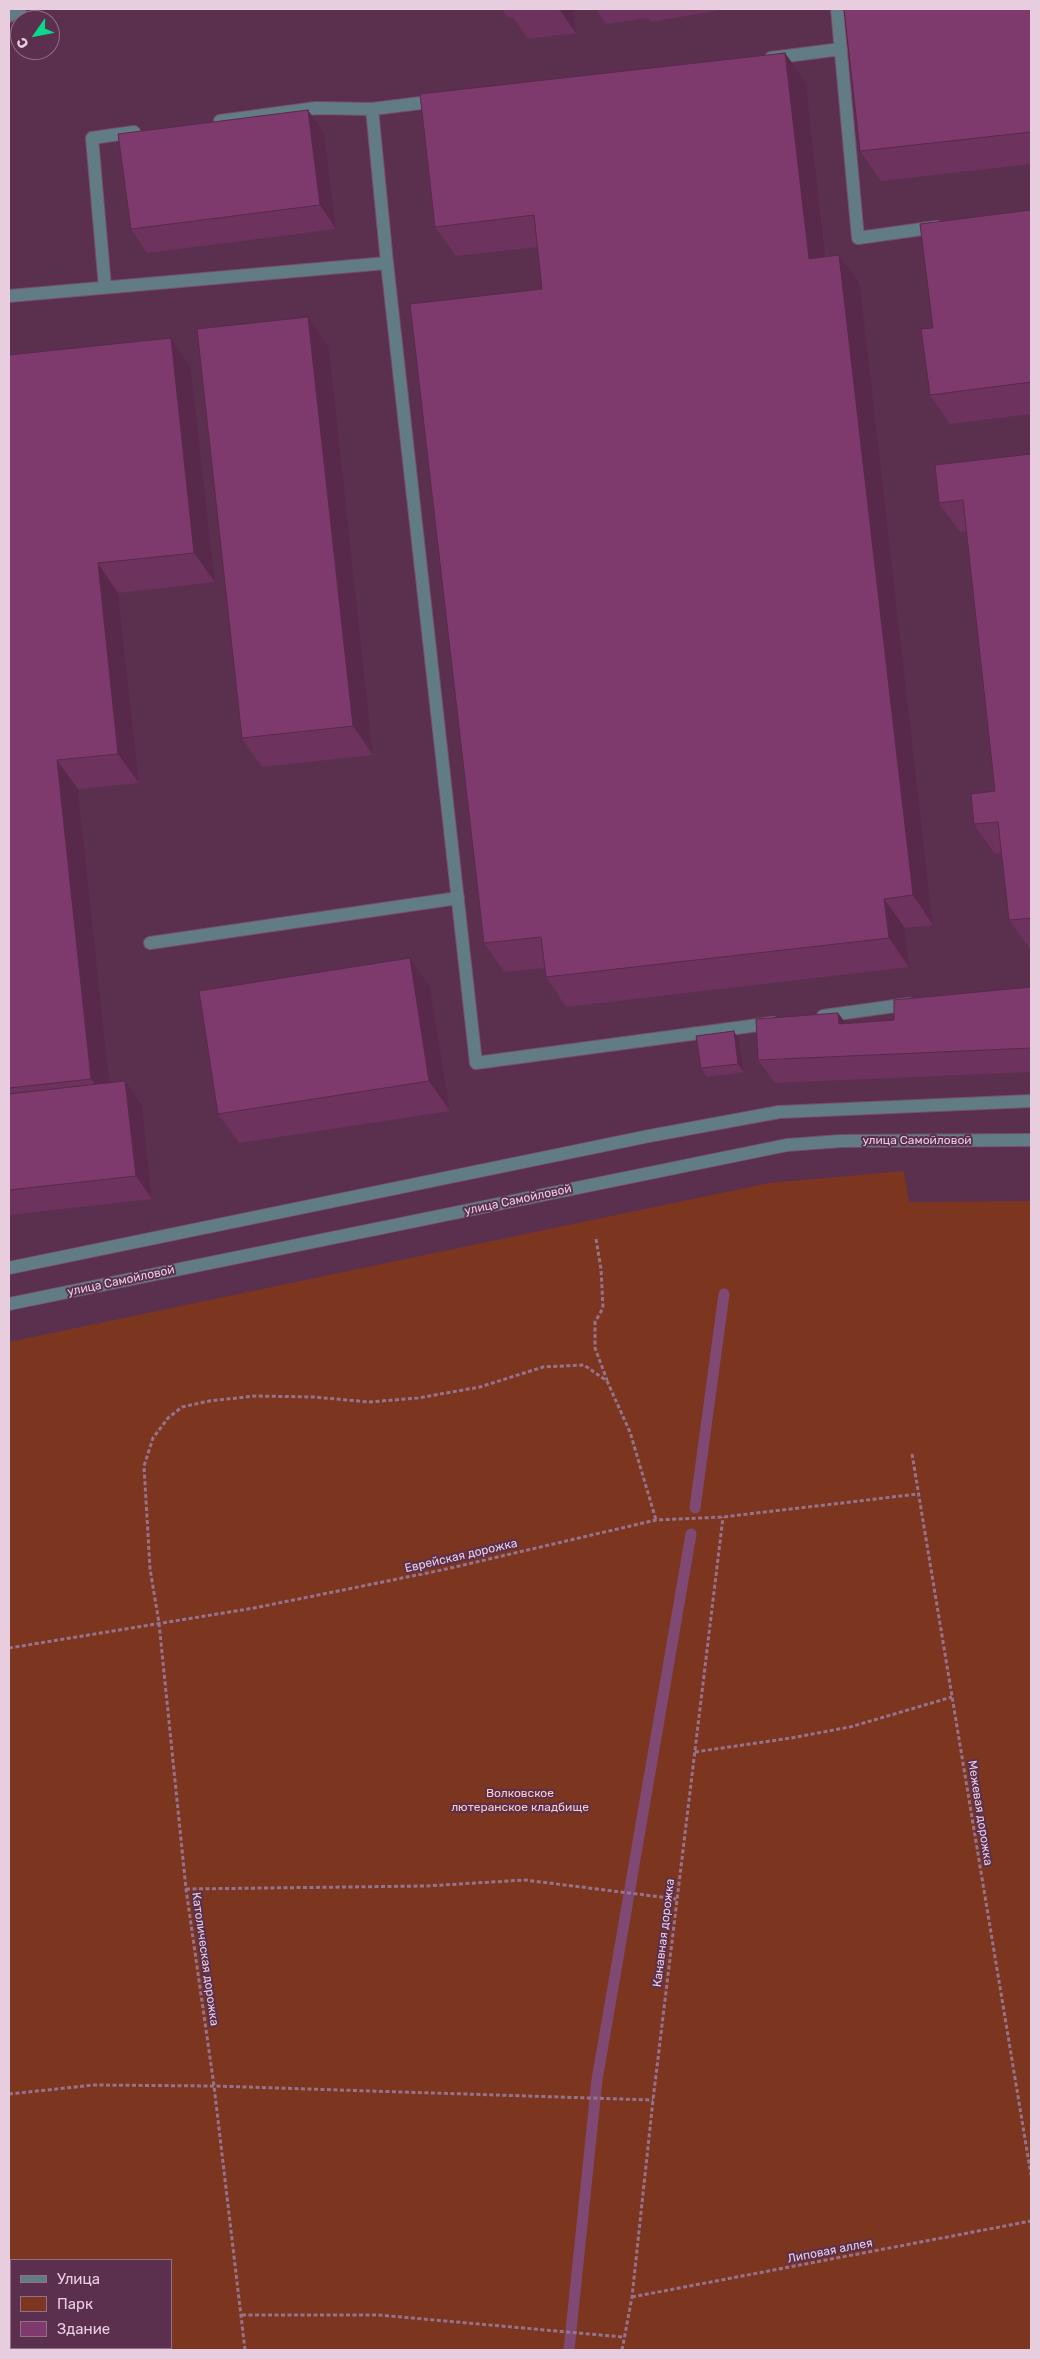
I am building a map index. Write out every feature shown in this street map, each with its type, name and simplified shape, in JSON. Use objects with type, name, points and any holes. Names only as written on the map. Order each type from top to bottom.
[{"type":"street","points":[[9,16],[20,9]]},
{"type":"street","points":[[837,9],[858,238],[954,225]]},
{"type":"street","points":[[763,59],[841,49]]},
{"type":"street","points":[[209,122],[316,108],[372,109],[450,99]]},
{"type":"street","points":[[372,109],[387,263],[476,1063],[788,1021]]},
{"type":"street","points":[[105,287],[92,138],[150,130]]},
{"type":"street","points":[[9,296],[387,263]]},
{"type":"street","points":[[150,943],[458,898]]},
{"type":"street","points":[[807,1018],[924,1002]]},
{"type":"street","points":[[9,1268],[649,1136],[779,1112],[1031,1101]]},
{"type":"street","name":"улица Самойловой","points":[[9,1304],[787,1145],[841,1141],[1031,1140]]},
{"type":"path","points":[[596,1239],[601,1269],[602,1308],[596,1322],[595,1348],[607,1381],[630,1432],[656,1520]]},
{"type":"path","name":"Католическая дорожка","points":[[245,2350],[214,2086],[186,1889],[158,1623],[150,1569],[144,1466],[153,1438],[168,1418],[182,1407],[209,1401],[255,1396],[314,1397],[369,1402],[418,1398],[480,1387],[543,1367],[584,1365],[607,1381]]},
{"type":"path","name":"Межевая дорожка","points":[[912,1454],[1031,2175]]},
{"type":"path","name":"Еврейская дорожка","points":[[9,1648],[254,1608],[442,1570],[656,1520],[722,1517],[918,1494]]},
{"type":"path","name":"Канавная дорожка","points":[[622,2350],[632,2297],[653,2100],[722,1517]]},
{"type":"path","points":[[695,1752],[850,1727],[952,1697]]},
{"type":"path","points":[[186,1889],[426,1886],[525,1880],[677,1899]]},
{"type":"path","points":[[9,2094],[94,2084],[653,2100]]},
{"type":"path","name":"Липовая аллея","points":[[632,2297],[1031,2221]]},
{"type":"path","points":[[242,2315],[379,2315],[623,2337]]},
{"type":"green space","name":"Волковское лютеранское кладбище","points":[[904,1171],[909,1202],[1031,1201],[1031,2350],[9,2350],[9,1342],[769,1183]]},
{"type":"building","points":[[844,9],[1031,9],[1031,132],[860,151]]},
{"type":"building","points":[[785,53],[809,259],[839,255],[913,895],[884,899],[889,938],[546,977],[541,937],[484,943],[410,304],[542,289],[534,215],[435,227],[420,94]]},
{"type":"building","points":[[308,110],[320,205],[131,229],[118,134]]},
{"type":"building","points":[[1031,210],[1031,382],[930,395],[921,329],[933,328],[920,224]]},
{"type":"building","points":[[308,317],[353,726],[242,738],[197,329]]},
{"type":"building","points":[[171,338],[194,553],[98,563],[118,754],[57,760],[91,1079],[9,1088],[9,355]]},
{"type":"building","points":[[1031,454],[1031,918],[1009,920],[998,822],[974,824],[971,794],[995,791],[963,500],[939,503],[935,465]]},
{"type":"building","points":[[410,958],[429,1081],[218,1114],[199,991]]},
{"type":"building","points":[[1031,987],[1031,1048],[758,1060],[756,1019],[838,1013],[839,1024],[894,1020],[894,1000]]},
{"type":"building","points":[[734,1031],[738,1064],[701,1068],[696,1036]]},
{"type":"building","points":[[125,1081],[136,1176],[9,1190],[9,1094]]},
{"type":"waterway","points":[[695,1508],[724,1294]]},
{"type":"waterway","points":[[569,2350],[597,2080],[691,1534]]}]
